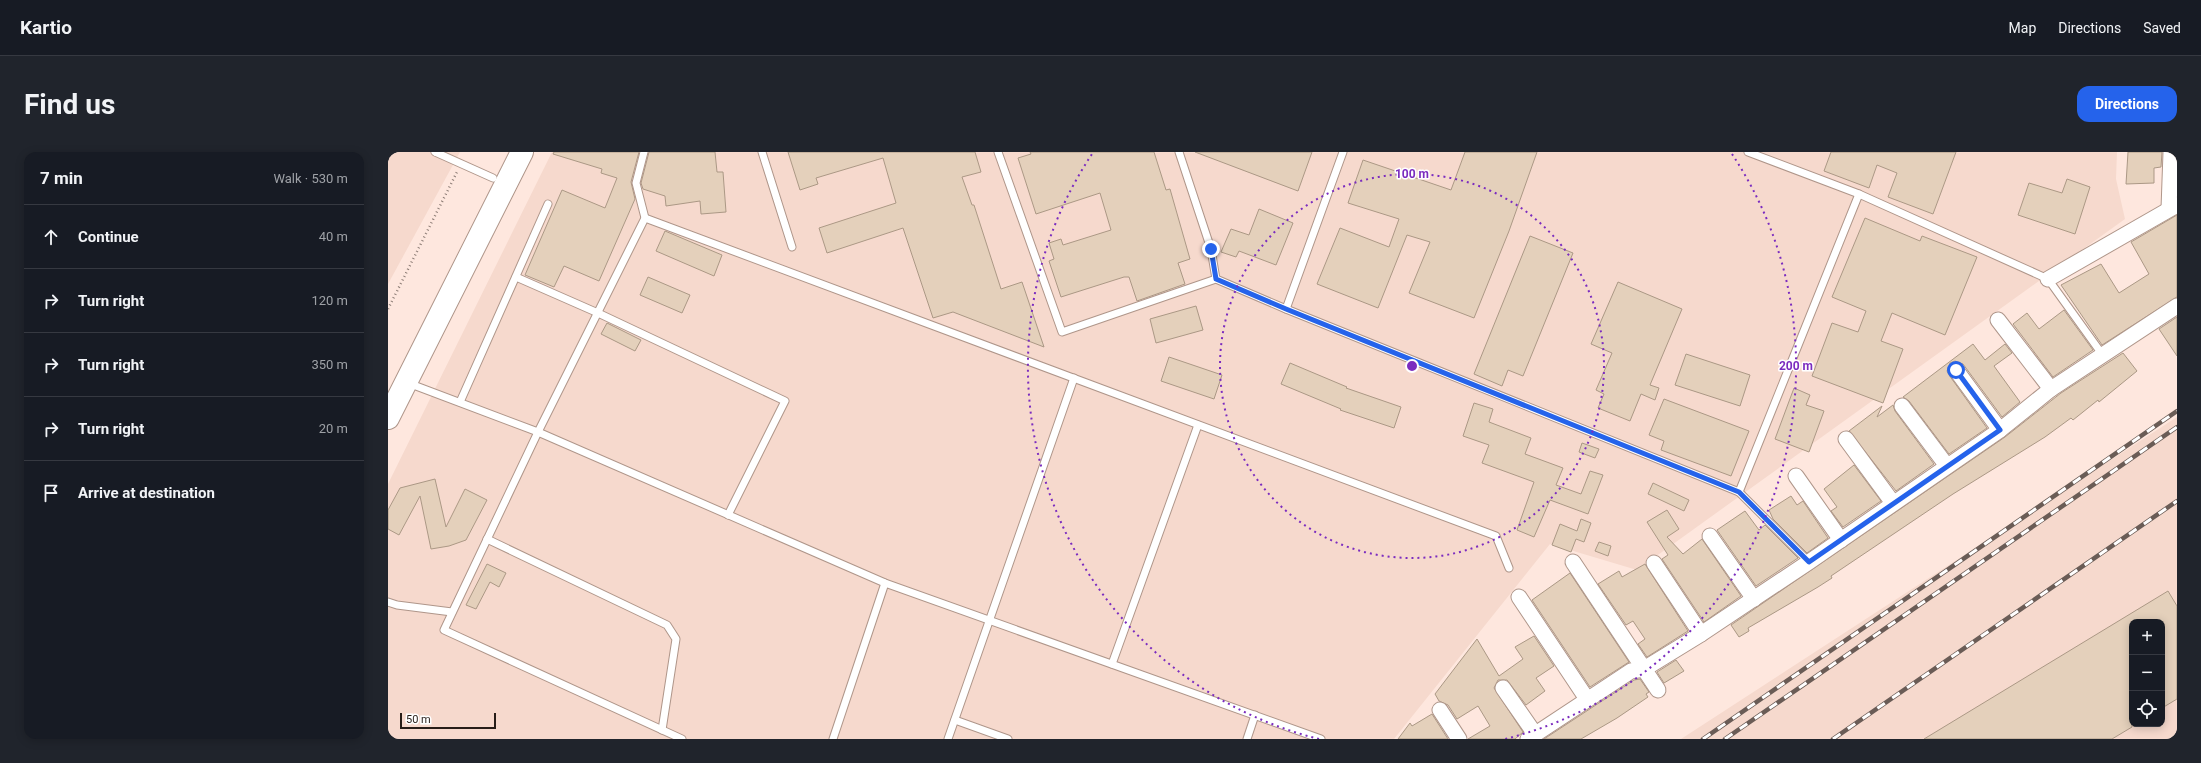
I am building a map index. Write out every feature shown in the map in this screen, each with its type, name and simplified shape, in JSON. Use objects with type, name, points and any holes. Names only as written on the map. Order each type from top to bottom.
[{"type":"main road","points":[[388,418],[397,384],[493,178],[512,157]]},
{"type":"main road","points":[[397,384],[512,157]]},
{"type":"street","points":[[2048,279],[2173,207],[2171,152]]},
{"type":"street","points":[[1503,688],[1531,737],[1631,671],[1644,669],[1754,599],[2000,430],[2051,389],[2177,306]]},
{"type":"street","points":[[1998,320],[2051,389]]},
{"type":"street","points":[[1956,370],[2000,430]]},
{"type":"street","points":[[1902,406],[1947,466]]},
{"type":"street","points":[[1846,439],[1893,503]]},
{"type":"street","points":[[1796,476],[1841,540]]},
{"type":"street","points":[[1710,536],[1754,599]]},
{"type":"street","points":[[1573,562],[1658,690]]},
{"type":"street","points":[[1654,563],[1701,634]]},
{"type":"street","points":[[1519,597],[1587,700]]},
{"type":"street","points":[[1440,710],[1459,739]]},
{"type":"lane","points":[[435,152],[493,178]]},
{"type":"lane","points":[[644,152],[636,183],[645,218],[538,432],[444,630],[682,739]]},
{"type":"lane","points":[[762,152],[792,247]]},
{"type":"lane","points":[[998,152],[1062,332],[1216,279],[1286,309],[1739,492],[1809,562]]},
{"type":"lane","points":[[1179,152],[1211,249],[1216,279]]},
{"type":"lane","points":[[1286,309],[1343,152]]},
{"type":"lane","points":[[1748,152],[1859,194],[2048,279],[2102,354]]},
{"type":"lane","points":[[1739,492],[1859,194]]},
{"type":"lane","points":[[460,402],[548,204]]},
{"type":"lane","points":[[645,218],[1496,536],[1509,568]]},
{"type":"lane","points":[[516,277],[598,313],[785,401],[728,515]]},
{"type":"lane","points":[[948,739],[1074,378]]},
{"type":"lane","points":[[397,384],[460,402],[538,432],[886,583],[1322,739]]},
{"type":"lane","points":[[1112,664],[1198,425]]},
{"type":"lane","points":[[487,539],[667,625],[676,639],[662,730]]},
{"type":"lane","points":[[833,739],[886,583]]},
{"type":"lane","points":[[388,602],[397,605],[452,612]]},
{"type":"lane","points":[[1246,739],[1255,715]]},
{"type":"lane","points":[[955,720],[1008,739]]},
{"type":"path","points":[[388,309],[462,164]]},
{"type":"shaded area","points":[[388,152],[460,152],[388,284]]},
{"type":"shaded area","points":[[552,152],[2117,152],[2116,179],[2125,219],[1637,570],[1550,544],[1394,739],[388,739],[388,484]]},
{"type":"shaded area","points":[[2177,417],[2177,739],[1681,739]]},
{"type":"building","points":[[554,152],[639,152],[631,182],[635,199],[599,281],[564,266],[554,287],[525,275],[562,190],[605,208],[617,178],[601,173],[602,169],[553,154]]},
{"type":"building","points":[[649,152],[715,152],[717,172],[723,172],[726,212],[701,214],[700,201],[666,206],[665,196],[643,189],[641,183]]},
{"type":"building","points":[[788,152],[975,152],[981,172],[962,177],[972,205],[974,205],[1001,289],[1022,282],[1044,347],[953,312],[933,318],[903,228],[827,253],[819,228],[896,203],[883,158],[816,178],[818,184],[800,190]]},
{"type":"building","points":[[1030,152],[1154,152],[1166,190],[1170,189],[1190,259],[1178,263],[1185,284],[1137,301],[1129,277],[1124,277],[1061,297],[1049,261],[1054,259],[1049,243],[1061,239],[1063,245],[1111,230],[1100,193],[1036,214],[1018,158],[1031,154]]},
{"type":"building","points":[[1195,152],[1312,152],[1298,191]]},
{"type":"building","points":[[1465,152],[1537,152],[1509,231],[1474,318],[1409,293],[1430,242],[1407,235],[1378,308],[1317,284],[1340,228],[1389,247],[1399,219],[1348,203],[1363,160],[1451,190]]},
{"type":"building","points":[[1831,152],[1956,152],[1933,214],[1888,197],[1897,173],[1877,165],[1869,188],[1824,171]]},
{"type":"building","points":[[2128,152],[2162,152],[2161,167],[2154,168],[2154,183],[2126,184]]},
{"type":"building","points":[[2067,179],[2090,187],[2075,234],[2018,215],[2029,183],[2062,193]]},
{"type":"building","points":[[1259,209],[1293,223],[1276,265],[1239,251],[1236,257],[1221,252],[1231,229],[1249,235]]},
{"type":"building","points":[[2177,215],[2177,297],[2102,345],[2061,285],[2101,264],[2119,293],[2149,274],[2131,242]]},
{"type":"building","points":[[1865,218],[1920,241],[1922,236],[1977,257],[1945,335],[1892,313],[1881,341],[1903,349],[1883,403],[1812,376],[1832,323],[1858,332],[1866,311],[1832,297]]},
{"type":"building","points":[[665,231],[722,255],[714,276],[656,251]]},
{"type":"building","points":[[1530,236],[1573,253],[1523,376],[1508,370],[1502,386],[1474,374]]},
{"type":"building","points":[[648,277],[690,295],[682,313],[640,295]]},
{"type":"building","points":[[1618,282],[1682,309],[1650,385],[1659,388],[1655,400],[1641,394],[1630,421],[1598,408],[1604,394],[1596,390],[1612,353],[1591,344]]},
{"type":"building","points":[[1196,306],[1203,330],[1156,343],[1150,319]]},
{"type":"building","points":[[2064,310],[2093,350],[2053,377],[2013,324],[2027,313],[2039,329]]},
{"type":"building","points":[[2177,317],[2177,356],[2159,329]]},
{"type":"building","points":[[607,323],[641,340],[635,351],[601,334]]},
{"type":"building","points":[[1973,344],[1985,360],[2005,344],[2012,353],[1994,366],[2020,402],[2002,417],[1963,364],[1955,361],[1950,363],[1947,371],[1949,375],[1987,428],[1949,454],[1909,401],[1903,397]]},
{"type":"building","points":[[2123,353],[2137,371],[2099,402],[2098,400],[2073,420],[2071,418],[2045,437],[1953,494],[1831,576],[1832,578],[1748,628],[1749,631],[1739,637],[1731,625],[2005,437],[2061,393]]},
{"type":"building","points":[[1686,354],[1750,375],[1740,406],[1675,385]]},
{"type":"building","points":[[1169,357],[1222,375],[1214,399],[1161,381]]},
{"type":"building","points":[[1290,363],[1347,387],[1346,388],[1401,407],[1394,428],[1340,410],[1341,409],[1281,384]]},
{"type":"building","points":[[1794,388],[1810,395],[1806,405],[1824,411],[1809,452],[1775,439]]},
{"type":"building","points":[[1664,399],[1749,431],[1731,476],[1661,450],[1664,441],[1649,435]]},
{"type":"building","points":[[1474,403],[1493,409],[1489,422],[1531,438],[1525,454],[1563,468],[1556,485],[1581,494],[1590,471],[1603,475],[1588,514],[1550,500],[1534,537],[1517,530],[1534,482],[1482,463],[1489,445],[1463,436]]},
{"type":"building","points":[[1893,405],[1895,411],[1934,464],[1896,491],[1849,431],[1882,406],[1877,417]]},
{"type":"building","points":[[1582,443],[1599,449],[1595,458],[1579,452]]},
{"type":"building","points":[[1854,465],[1881,501],[1843,527],[1831,511],[1837,507],[1824,489]]},
{"type":"building","points":[[435,479],[446,527],[465,489],[487,500],[466,540],[449,546],[431,549],[420,496],[399,535],[388,529],[388,510],[400,488]]},
{"type":"building","points":[[1653,483],[1689,500],[1684,511],[1648,494]]},
{"type":"building","points":[[1791,496],[1797,505],[1803,501],[1828,538],[1807,553],[1773,519],[1769,510]]},
{"type":"building","points":[[1667,510],[1679,529],[1667,537],[1683,554],[1702,539],[1741,596],[1704,622],[1662,559],[1668,555],[1647,522]]},
{"type":"building","points":[[1745,511],[1759,530],[1765,525],[1798,558],[1756,586],[1717,530]]},
{"type":"building","points":[[1581,519],[1591,523],[1584,542],[1576,539],[1571,552],[1552,545],[1560,524],[1577,531]]},
{"type":"building","points":[[1599,542],[1611,546],[1608,556],[1595,551]]},
{"type":"building","points":[[487,564],[506,573],[499,587],[490,582],[476,609],[466,605]]},
{"type":"building","points":[[1645,564],[1688,631],[1647,657],[1638,644],[1645,639],[1633,621],[1626,625],[1598,584],[1619,571],[1622,577]]},
{"type":"building","points":[[1570,573],[1629,662],[1590,687],[1532,600]]},
{"type":"building","points":[[2168,591],[2177,606],[2177,699],[2165,706],[2165,619],[2129,619],[2129,727],[2132,727],[2112,739],[1924,739]]},
{"type":"building","points":[[1534,636],[1554,666],[1536,678],[1545,691],[1526,705],[1507,680],[1498,680],[1494,688],[1523,732],[1515,739],[1468,739],[1490,726],[1478,706],[1457,719],[1448,705],[1439,701],[1435,694],[1477,639],[1499,676],[1523,659],[1515,647]]},
{"type":"building","points":[[1676,660],[1684,671],[1664,683],[1657,672]]},
{"type":"building","points":[[1640,679],[1649,692],[1646,694],[1648,697],[1617,718],[1581,739],[1544,739],[1634,680]]},
{"type":"building","points":[[1432,714],[1448,739],[1398,739],[1410,723],[1412,726]]},
{"type":"railway","points":[[1703,739],[2177,411]]},
{"type":"railway","points":[[1725,739],[2177,427]]},
{"type":"railway","points":[[1833,739],[2177,501]]},
{"type":"route","points":[[1211,249],[1216,279],[1286,309],[1739,492],[1809,562],[2000,430],[1956,370]]}]
